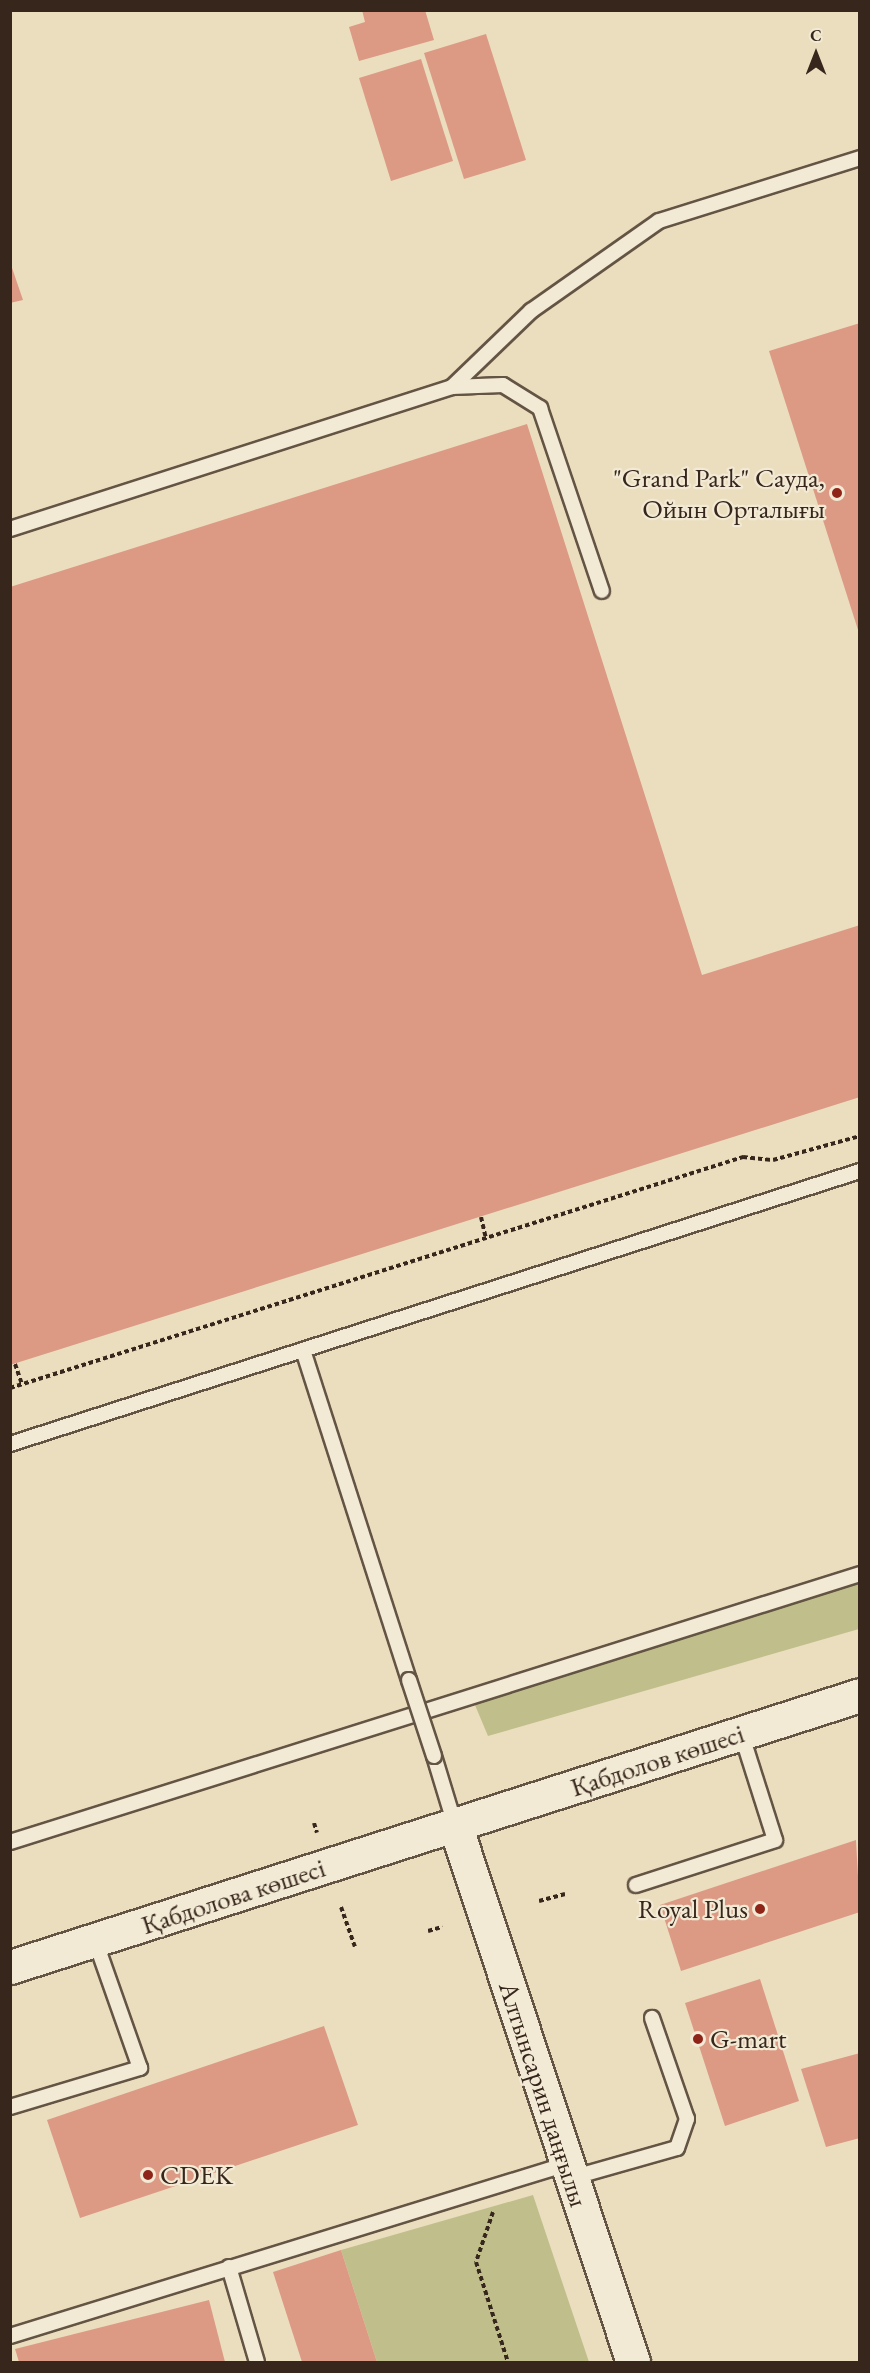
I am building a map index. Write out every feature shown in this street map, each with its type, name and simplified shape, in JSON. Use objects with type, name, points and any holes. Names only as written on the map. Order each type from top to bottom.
[{"type":"street","name":"Қабдолов көшесі","points":[[455,1825],[860,1695]]},
{"type":"street","name":"Қабдолова көшесі","points":[[10,1967],[455,1825]]},
{"type":"street","name":"Алтынсарин даңғылы","points":[[455,1825],[633,2362]]},
{"type":"lane","points":[[452,387],[531,311],[659,221],[860,158]]},
{"type":"lane","points":[[10,529],[452,387],[503,385],[540,408],[602,591]]},
{"type":"lane","points":[[10,1444],[860,1171]]},
{"type":"lane","points":[[303,1350],[455,1825]]},
{"type":"lane","points":[[10,1842],[860,1574]]},
{"type":"lane","points":[[636,1885],[776,1840],[741,1733]]},
{"type":"lane","points":[[10,2107],[140,2068],[95,1940]]},
{"type":"lane","points":[[10,2336],[503,2183],[677,2148],[687,2119],[652,2018]]},
{"type":"lane","points":[[229,2267],[257,2362]]},
{"type":"path","points":[[10,1388],[743,1157],[773,1160],[860,1136]]},
{"type":"path","points":[[481,1217],[486,1238]]},
{"type":"path","points":[[15,1364],[22,1384]]},
{"type":"path","points":[[314,1823],[318,1836]]},
{"type":"path","points":[[539,1901],[565,1894]]},
{"type":"path","points":[[341,1907],[355,1947]]},
{"type":"path","points":[[428,1931],[442,1927]]},
{"type":"path","points":[[503,2183],[476,2262],[508,2362]]},
{"type":"shaded area","points":[[859,1573],[859,1629],[488,1736],[472,1698]]},
{"type":"shaded area","points":[[533,2195],[589,2362],[377,2362],[341,2250]]},
{"type":"building","points":[[362,10],[425,10],[434,40],[359,61],[349,27],[365,22]]},
{"type":"building","points":[[486,34],[526,160],[464,179],[424,53]]},
{"type":"building","points":[[421,59],[453,161],[391,181],[359,78]]},
{"type":"building","points":[[10,262],[23,300],[10,303]]},
{"type":"building","name":"\"Grand Park\" Сауда, Ойын Орталығы","points":[[860,323],[860,633],[859,633],[769,351]]},
{"type":"building","points":[[527,424],[702,975],[860,925],[860,1097],[10,1365],[10,587]]},
{"type":"building","name":"Royal Plus","points":[[856,1840],[860,1912],[681,1971],[660,1905]]},
{"type":"building","points":[[760,1979],[799,2101],[725,2126],[685,2003]]},
{"type":"building","points":[[324,2026],[358,2125],[80,2218],[47,2120]]},
{"type":"building","points":[[860,2053],[860,2138],[826,2147],[801,2069]]},
{"type":"building","points":[[341,2250],[377,2362],[302,2362],[273,2272]]},
{"type":"building","points":[[209,2300],[225,2362],[19,2362],[15,2349]]},
{"type":"place","name":"\"Grand Park\" Сауда, Ойын Орталығы","points":[[837,493]]},
{"type":"place","name":"Royal Plus","points":[[760,1909]]},
{"type":"place","name":"G-mart","points":[[698,2039]]},
{"type":"place","name":"CDEK","points":[[148,2175]]}]
